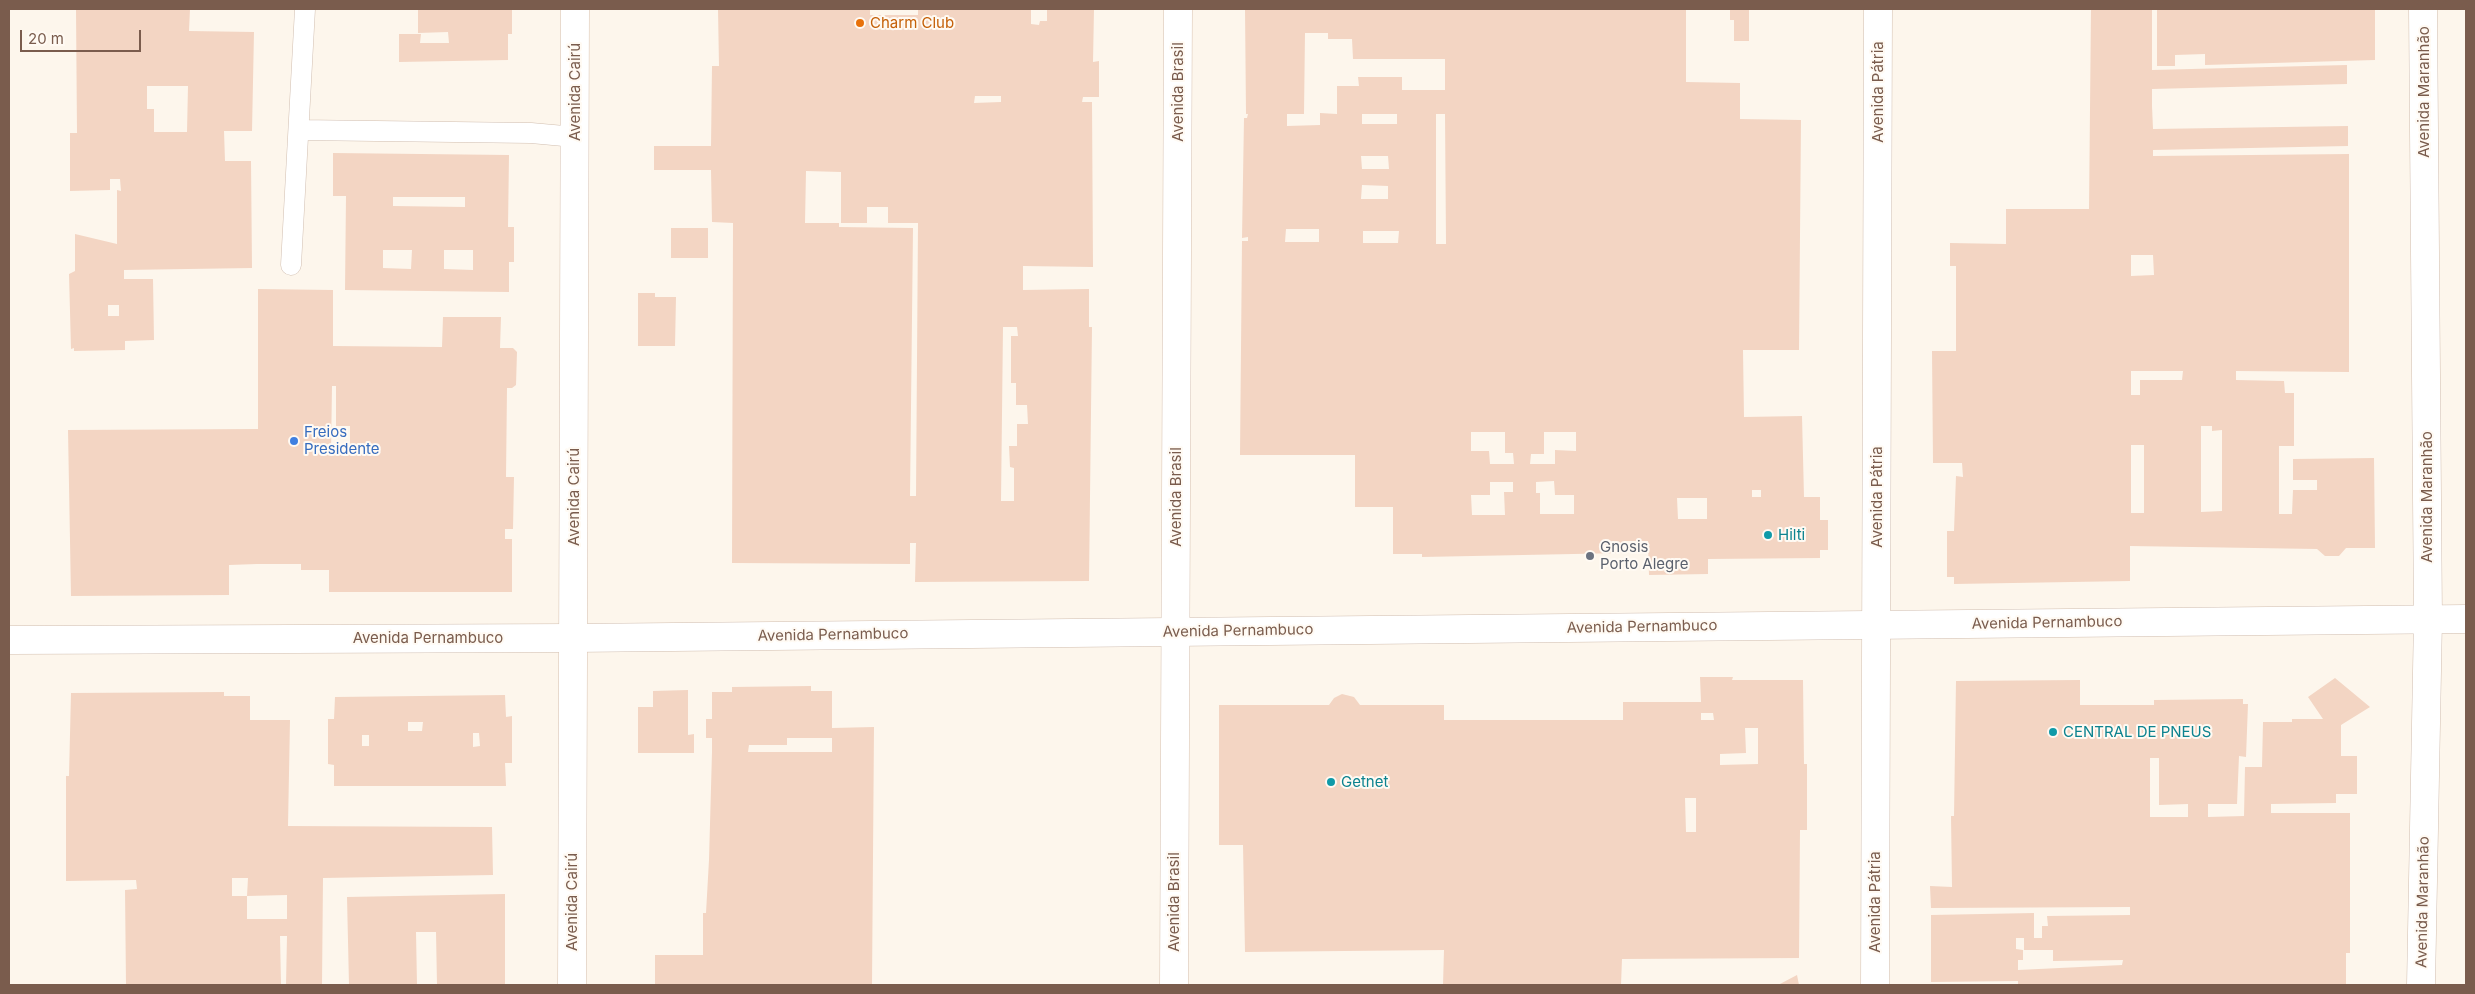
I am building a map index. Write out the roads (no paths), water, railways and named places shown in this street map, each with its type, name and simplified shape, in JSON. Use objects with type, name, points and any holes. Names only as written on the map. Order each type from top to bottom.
[{"type":"street","name":"Avenida Cairú","points":[[572,985],[575,9]]},
{"type":"street","name":"Avenida Brasil","points":[[1174,985],[1178,9]]},
{"type":"street","name":"Avenida Pátria","points":[[1875,985],[1878,9]]},
{"type":"street","name":"Avenida Maranhão","points":[[2421,985],[2428,619],[2423,9]]},
{"type":"street","name":"Avenida Pernambuco","points":[[9,640],[574,638],[2466,619]]},
{"type":"lane","points":[[292,265],[305,9]]},
{"type":"lane","points":[[299,130],[532,134],[575,137]]},
{"type":"place","name":"Charm Club","points":[[860,23]]},
{"type":"place","name":"Freios Presidente","points":[[294,441]]},
{"type":"place","name":"Hilti","points":[[1768,535]]},
{"type":"place","name":"Gnosis Porto Alegre","points":[[1590,556]]},
{"type":"place","name":"CENTRAL DE PNEUS","points":[[2053,732]]},
{"type":"place","name":"Getnet","points":[[1331,782]]}]
